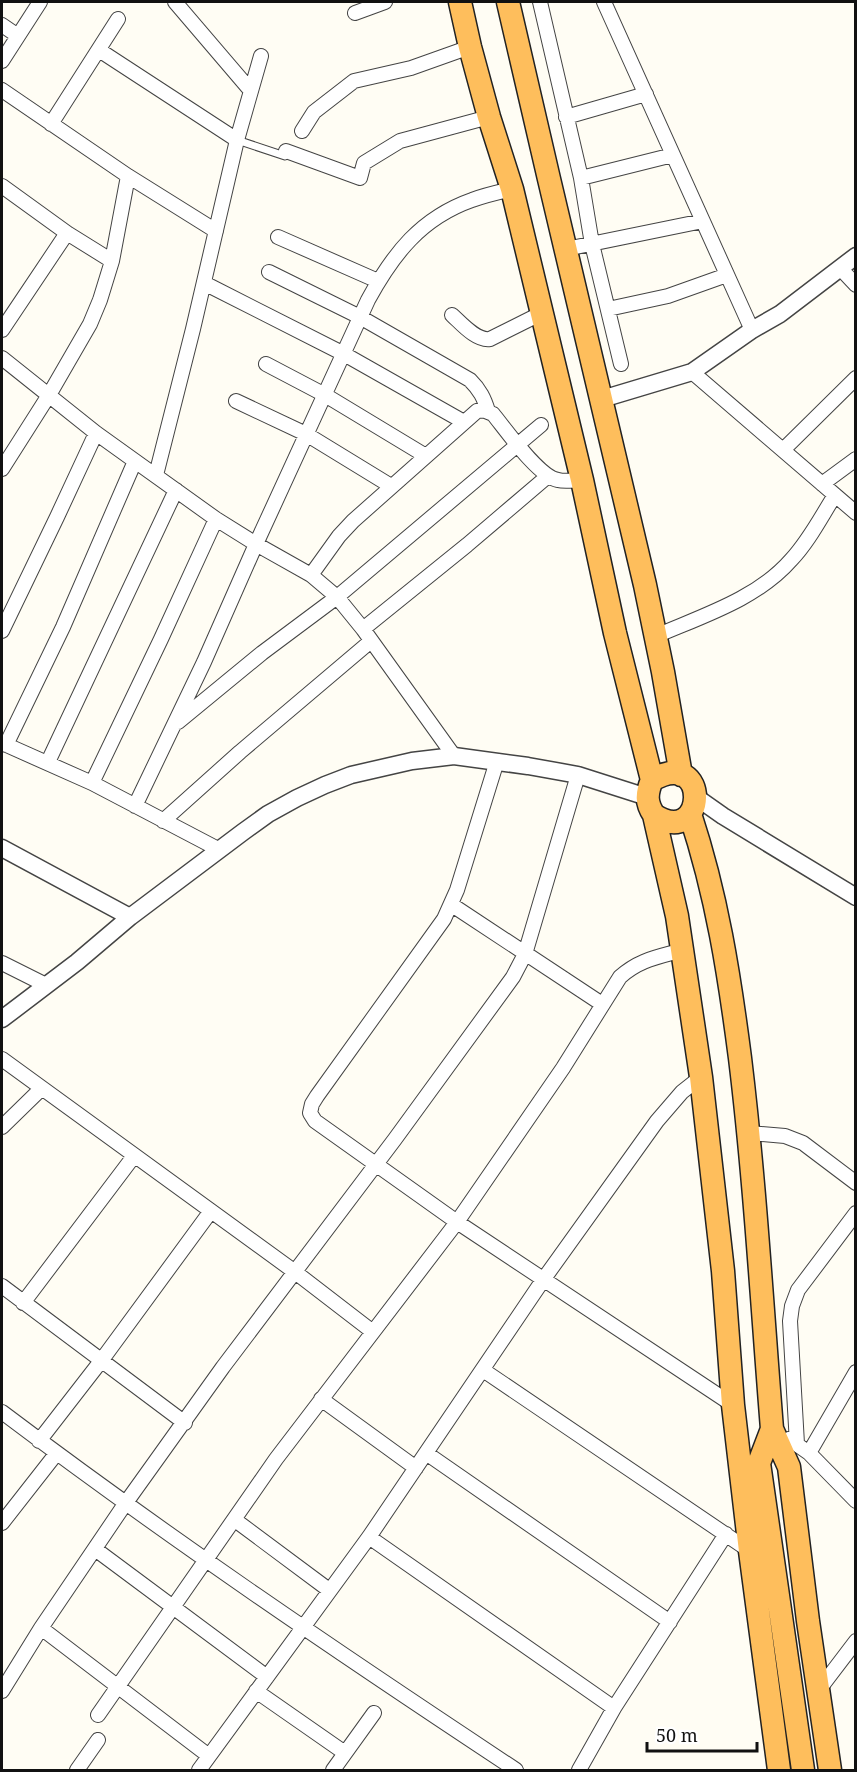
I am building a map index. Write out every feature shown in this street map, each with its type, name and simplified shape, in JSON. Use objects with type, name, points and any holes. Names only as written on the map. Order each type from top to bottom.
[{"type":"highway","points":[[460,2],[489,117],[512,189],[582,480],[677,916],[701,1077],[723,1271],[733,1405],[779,1770]]},
{"type":"highway","points":[[508,2],[656,636],[681,775]]},
{"type":"highway","points":[[651,798],[662,774],[681,775],[689,780],[694,788],[693,806],[721,933],[730,982],[749,1133],[772,1428],[789,1467],[808,1621],[830,1770]]},
{"type":"highway","points":[[651,798],[662,820],[672,822],[681,820],[693,806]]},
{"type":"highway","points":[[772,1428],[759,1463],[803,1770]]},
{"type":"street","points":[[2,61],[40,2]]},
{"type":"street","points":[[175,2],[251,91]]},
{"type":"street","points":[[355,13],[385,2]]},
{"type":"street","points":[[540,2],[581,178],[592,244],[621,364]]},
{"type":"street","points":[[604,2],[752,330]]},
{"type":"street","points":[[51,124],[118,19]]},
{"type":"street","points":[[2,25],[18,36]]},
{"type":"street","points":[[302,130],[314,112],[354,81],[411,68],[470,46]]},
{"type":"street","points":[[99,50],[237,140]]},
{"type":"street","points":[[156,475],[237,140],[261,56]]},
{"type":"street","points":[[2,90],[128,176],[216,231]]},
{"type":"street","points":[[566,117],[646,94]]},
{"type":"street","points":[[285,153],[360,178],[364,163],[400,141],[489,117]]},
{"type":"street","points":[[581,178],[673,155]]},
{"type":"street","points":[[2,469],[90,324],[112,261],[128,176]]},
{"type":"street","points":[[2,186],[67,233],[112,261]]},
{"type":"street","points":[[135,806],[176,723],[306,434],[378,281],[398,254],[429,222],[472,200],[512,189]]},
{"type":"street","points":[[566,249],[703,222]]},
{"type":"street","points":[[2,330],[67,233]]},
{"type":"street","points":[[278,237],[378,281]]},
{"type":"street","points":[[602,399],[692,372],[752,330],[780,314],[855,256]]},
{"type":"street","points":[[840,268],[855,285]]},
{"type":"street","points":[[269,272],[360,316],[470,380],[479,389],[488,411]]},
{"type":"street","points":[[608,309],[668,296],[727,276]]},
{"type":"street","points":[[204,283],[344,354],[464,422]]},
{"type":"street","points":[[452,315],[484,340],[542,313]]},
{"type":"street","points":[[2,358],[96,433],[216,519],[311,575],[337,597],[363,629],[454,756]]},
{"type":"street","points":[[266,364],[325,395],[426,456]]},
{"type":"street","points":[[692,372],[855,513]]},
{"type":"street","points":[[783,450],[855,378]]},
{"type":"street","points":[[236,400],[306,434],[391,486]]},
{"type":"street","points":[[311,575],[339,536],[391,486],[477,411],[488,411],[493,414],[548,476],[558,480],[582,480]]},
{"type":"street","points":[[176,723],[262,652],[337,597],[541,425]]},
{"type":"street","points":[[2,631],[96,433]]},
{"type":"street","points":[[822,484],[855,459]]},
{"type":"street","points":[[135,461],[63,627],[4,744],[92,783],[218,849]]},
{"type":"street","points":[[363,629],[548,476]]},
{"type":"street","points":[[48,762],[176,490]]},
{"type":"street","points":[[656,636],[752,592],[775,575],[803,546],[835,495]]},
{"type":"street","points":[[92,783],[216,519]]},
{"type":"street","points":[[163,821],[371,641]]},
{"type":"street","points":[[2,1019],[46,986],[130,916],[268,814],[325,784],[351,775],[454,756],[497,761],[578,776],[651,798]]},
{"type":"street","points":[[497,761],[452,905],[431,939],[312,1104],[310,1113],[315,1121],[457,1222],[733,1405]]},
{"type":"street","points":[[2,1691],[41,1628],[125,1504],[223,1367],[513,977],[525,954],[578,776]]},
{"type":"street","points":[[693,806],[723,816],[855,897]]},
{"type":"street","points":[[2,848],[130,916]]},
{"type":"street","points":[[452,905],[602,1004]]},
{"type":"street","points":[[98,1715],[321,1399],[457,1222],[563,1068],[620,977],[632,966],[683,950]]},
{"type":"street","points":[[2,963],[46,986]]},
{"type":"street","points":[[2,1059],[295,1272],[373,1332]]},
{"type":"street","points":[[199,1770],[369,1537],[543,1280],[668,1107],[701,1077]]},
{"type":"street","points":[[2,1127],[42,1088]]},
{"type":"street","points":[[749,1133],[785,1137],[803,1143],[855,1183]]},
{"type":"street","points":[[23,1303],[134,1156]]},
{"type":"street","points":[[39,1441],[211,1211]]},
{"type":"street","points":[[797,1444],[790,1321],[792,1306],[798,1290],[855,1213]]},
{"type":"street","points":[[2,1286],[185,1422]]},
{"type":"street","points":[[483,1370],[750,1551]]},
{"type":"street","points":[[809,1453],[855,1371]]},
{"type":"street","points":[[321,1399],[416,1468]]},
{"type":"street","points":[[2,1412],[125,1504],[302,1628],[516,1770]]},
{"type":"street","points":[[772,1428],[809,1453],[854,1496]]},
{"type":"street","points":[[426,1453],[670,1622]]},
{"type":"street","points":[[2,1523],[56,1454]]},
{"type":"street","points":[[235,1520],[329,1590]]},
{"type":"street","points":[[579,1770],[614,1708],[726,1534]]},
{"type":"street","points":[[369,1537],[614,1708]]},
{"type":"street","points":[[95,1549],[267,1677]]},
{"type":"street","points":[[41,1628],[209,1756]]},
{"type":"street","points":[[819,1691],[855,1641]]},
{"type":"street","points":[[256,1691],[345,1754]]},
{"type":"street","points":[[333,1770],[374,1713]]},
{"type":"street","points":[[77,1770],[98,1740]]},
{"type":"lane","points":[[237,140],[285,153]]}]
